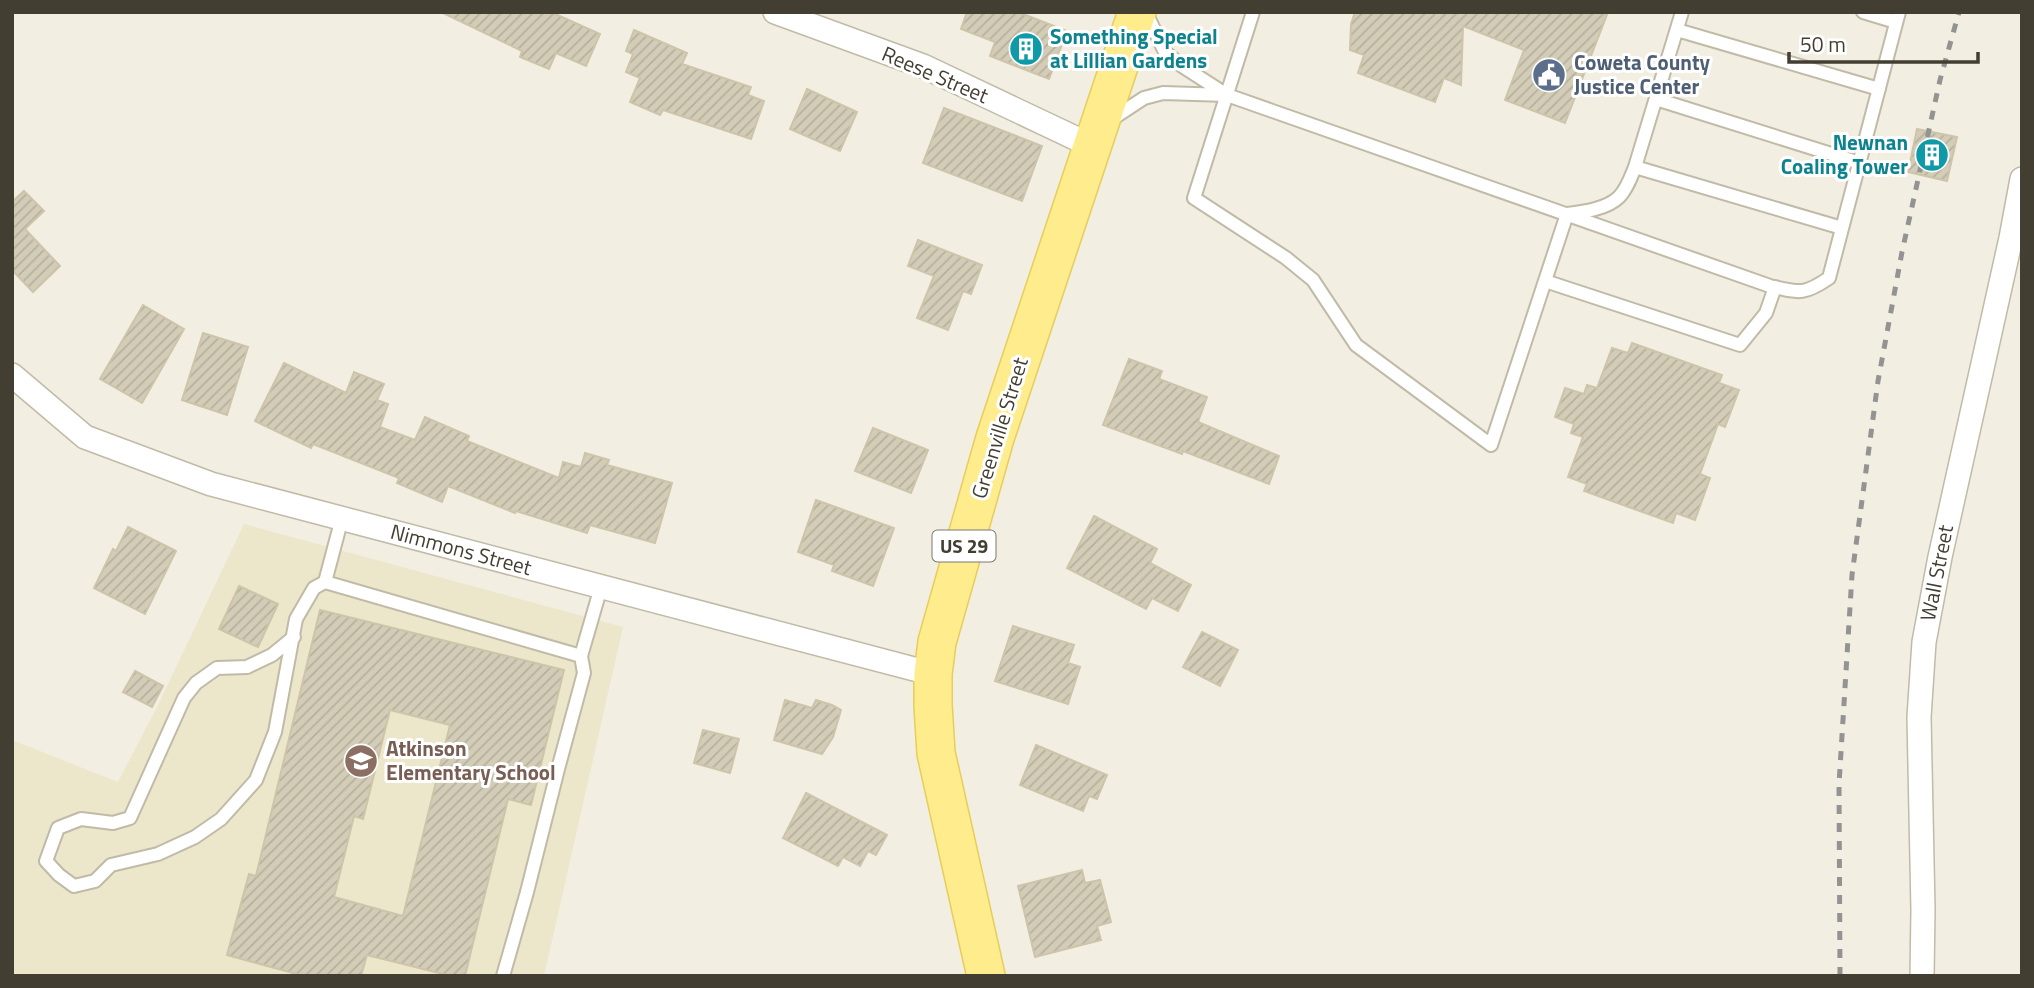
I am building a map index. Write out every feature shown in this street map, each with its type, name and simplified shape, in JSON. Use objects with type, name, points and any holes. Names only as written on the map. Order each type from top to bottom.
[{"type":"main road","name":"Greenville Street","points":[[986,976],[936,753],[933,674],[937,642],[995,438],[1137,12]]},
{"type":"street","name":"Reese Street","points":[[775,12],[923,66],[1095,137]]},
{"type":"street","name":"Wall Street","points":[[1922,976],[1919,717],[1924,642],[1940,556],[2022,179]]},
{"type":"street","name":"Nimmons Street","points":[[12,375],[85,437],[211,484],[933,674]]},
{"type":"lane","points":[[1146,12],[1165,52],[1227,95],[1775,287],[1804,292],[1829,278],[1898,17],[1863,12]]},
{"type":"lane","points":[[1253,12],[1195,198],[1286,258],[1314,280],[1356,345],[1491,445],[1567,214]]},
{"type":"lane","points":[[1567,214],[1600,206],[1618,198],[1627,186],[1682,12]]},
{"type":"lane","points":[[1677,30],[1879,89]]},
{"type":"lane","points":[[1095,137],[1143,98],[1163,93],[1227,95]]},
{"type":"lane","points":[[1656,99],[1860,163]]},
{"type":"lane","points":[[1635,167],[1842,228]]},
{"type":"lane","points":[[1545,281],[1740,345],[1766,313],[1775,287]]},
{"type":"lane","points":[[325,582],[342,518]]},
{"type":"lane","points":[[294,637],[272,655],[247,667],[217,668],[196,683],[184,698],[130,818],[113,824],[81,819],[58,828],[46,861],[58,875],[74,886],[95,881],[111,865],[158,853],[195,837],[221,819],[256,780],[275,732],[294,637],[296,620],[314,588],[325,582],[581,656]]},
{"type":"lane","points":[[503,976],[584,673],[581,656],[601,587]]},
{"type":"shaded area","name":"Atkinson Elementary School","points":[[244,524],[623,627],[544,976],[12,976],[12,740],[118,782],[159,703]]},
{"type":"building","points":[[441,12],[551,12],[600,34],[586,66],[556,53],[549,69],[520,57],[522,51]]},
{"type":"building","name":"Something Special at Lillian Gardens","points":[[967,12],[1018,12],[1067,31],[1049,79],[990,56],[995,42],[961,29]]},
{"type":"building","points":[[1355,12],[1608,12],[1565,123],[1505,100],[1524,50],[1463,26],[1461,85],[1444,78],[1435,102],[1358,73],[1364,55],[1350,50],[1351,24]]},
{"type":"building","points":[[634,30],[687,53],[682,64],[751,87],[748,95],[764,101],[751,139],[663,110],[660,115],[630,102],[640,78],[626,72],[633,54],[626,51]]},
{"type":"building","points":[[807,89],[857,112],[840,151],[790,129]]},
{"type":"building","points":[[944,108],[1042,146],[1022,201],[923,163]]},
{"type":"building","name":"Newnan Coaling Tower","points":[[1917,129],[1957,137],[1947,181],[1908,172]]},
{"type":"building","points":[[24,191],[44,211],[25,229],[60,266],[33,292],[12,270],[12,202]]},
{"type":"building","points":[[918,240],[982,265],[971,294],[963,291],[948,330],[917,318],[934,276],[908,266]]},
{"type":"building","points":[[143,305],[184,329],[142,403],[100,379]]},
{"type":"building","points":[[203,333],[248,347],[227,415],[182,400]]},
{"type":"building","points":[[1632,343],[1722,375],[1719,383],[1739,390],[1725,427],[1718,424],[1700,474],[1710,478],[1695,520],[1676,513],[1673,523],[1584,491],[1587,484],[1568,477],[1583,437],[1571,433],[1574,424],[1555,417],[1565,388],[1584,394],[1587,385],[1597,388],[1612,348],[1628,353]]},
{"type":"building","points":[[1129,359],[1162,371],[1159,379],[1207,397],[1198,422],[1279,456],[1269,484],[1183,451],[1182,454],[1103,425]]},
{"type":"building","points":[[284,363],[346,393],[354,372],[384,384],[377,400],[388,404],[380,427],[415,440],[425,417],[469,436],[467,441],[559,478],[563,462],[581,467],[585,453],[609,460],[607,465],[672,483],[655,543],[590,525],[587,533],[516,511],[515,513],[448,486],[442,502],[397,483],[399,478],[313,444],[311,448],[255,421]]},
{"type":"building","points":[[873,428],[928,450],[911,493],[855,471]]},
{"type":"building","points":[[816,500],[894,528],[873,586],[832,571],[834,565],[798,552]]},
{"type":"building","points":[[1094,516],[1157,549],[1150,563],[1191,585],[1178,611],[1152,598],[1146,609],[1067,568]]},
{"type":"building","points":[[128,527],[176,551],[145,614],[94,588],[113,549],[116,551]]},
{"type":"building","points":[[239,586],[278,604],[258,647],[219,629]]},
{"type":"building","points":[[320,610],[564,670],[531,805],[508,799],[465,976],[451,976],[367,955],[361,976],[304,976],[227,955],[249,874],[256,876]],"holes":[[[390,710],[450,725],[403,916],[334,897],[354,816],[363,819]]]},
{"type":"building","points":[[1013,626],[1074,645],[1068,663],[1080,667],[1068,704],[995,681]]},
{"type":"building","points":[[1202,632],[1238,650],[1220,686],[1183,667]]},
{"type":"building","points":[[135,671],[163,686],[152,707],[123,692]]},
{"type":"building","points":[[785,700],[812,708],[816,700],[841,710],[833,737],[822,754],[774,740]]},
{"type":"building","points":[[703,730],[739,739],[730,773],[694,763]]},
{"type":"building","points":[[1036,745],[1107,775],[1097,799],[1089,796],[1083,811],[1020,785]]},
{"type":"building","points":[[806,793],[887,835],[876,855],[868,851],[860,866],[843,857],[838,866],[783,838]]},
{"type":"building","points":[[1082,870],[1085,883],[1100,880],[1111,922],[1097,926],[1101,940],[1035,957],[1018,886]]},
{"type":"railway","points":[[1840,976],[1839,784],[1852,575],[1878,381],[1902,252],[1940,80],[1959,12]]},
{"type":"place","name":"Something Special at Lillian Gardens","points":[[1026,49]]},
{"type":"place","name":"Coweta County Justice Center","points":[[1549,75]]},
{"type":"place","name":"Newnan Coaling Tower","points":[[1932,155]]},
{"type":"place","name":"Atkinson Elementary School","points":[[361,761]]}]
